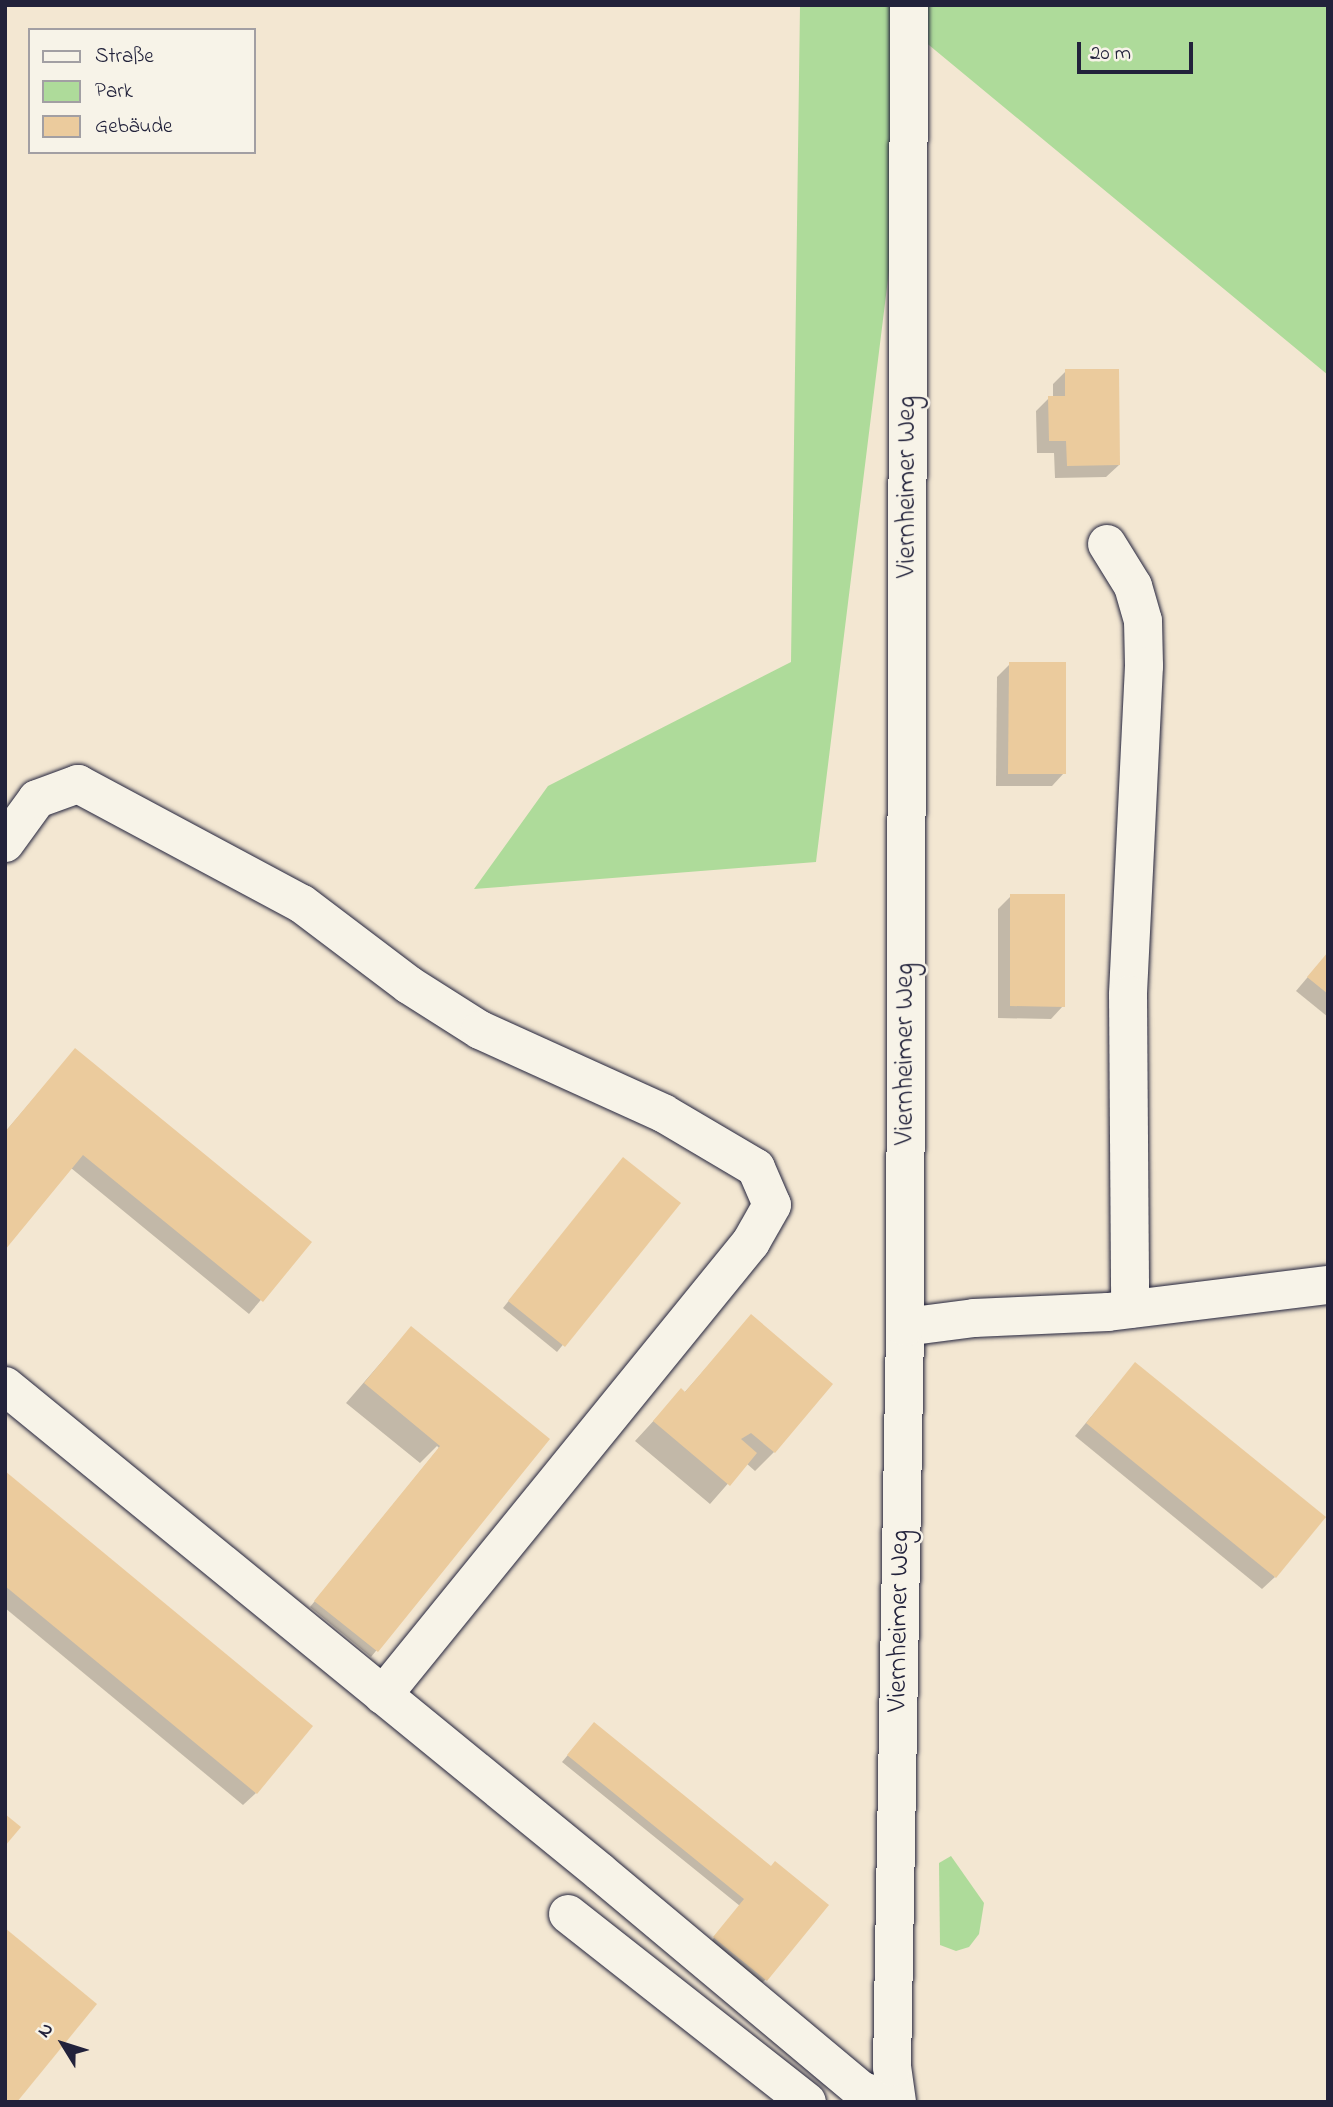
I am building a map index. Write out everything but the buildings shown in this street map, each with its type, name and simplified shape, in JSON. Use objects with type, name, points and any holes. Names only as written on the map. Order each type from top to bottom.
[{"type":"street","name":"Viernheimer Weg","points":[[897,2102],[892,2067],[905,1326],[909,5]]},
{"type":"street","points":[[1107,544],[1133,586],[1143,621],[1144,666],[1128,995],[1130,1310]]},
{"type":"street","points":[[5,843],[37,799],[78,784],[302,904],[410,985],[480,1030],[663,1113],[757,1168],[772,1205],[751,1242],[383,1695]]},
{"type":"street","points":[[905,1326],[974,1318],[1130,1310],[1328,1285]]},
{"type":"street","points":[[5,1386],[861,2090],[891,2102]]},
{"type":"street","points":[[568,1914],[807,2102]]},
{"type":"green space","points":[[800,5],[1328,5],[1328,375],[918,36],[816,862],[474,889],[548,786],[791,662]]},
{"type":"green space","points":[[951,1856],[984,1903],[979,1934],[969,1947],[956,1951],[940,1945],[939,1863]]}]
